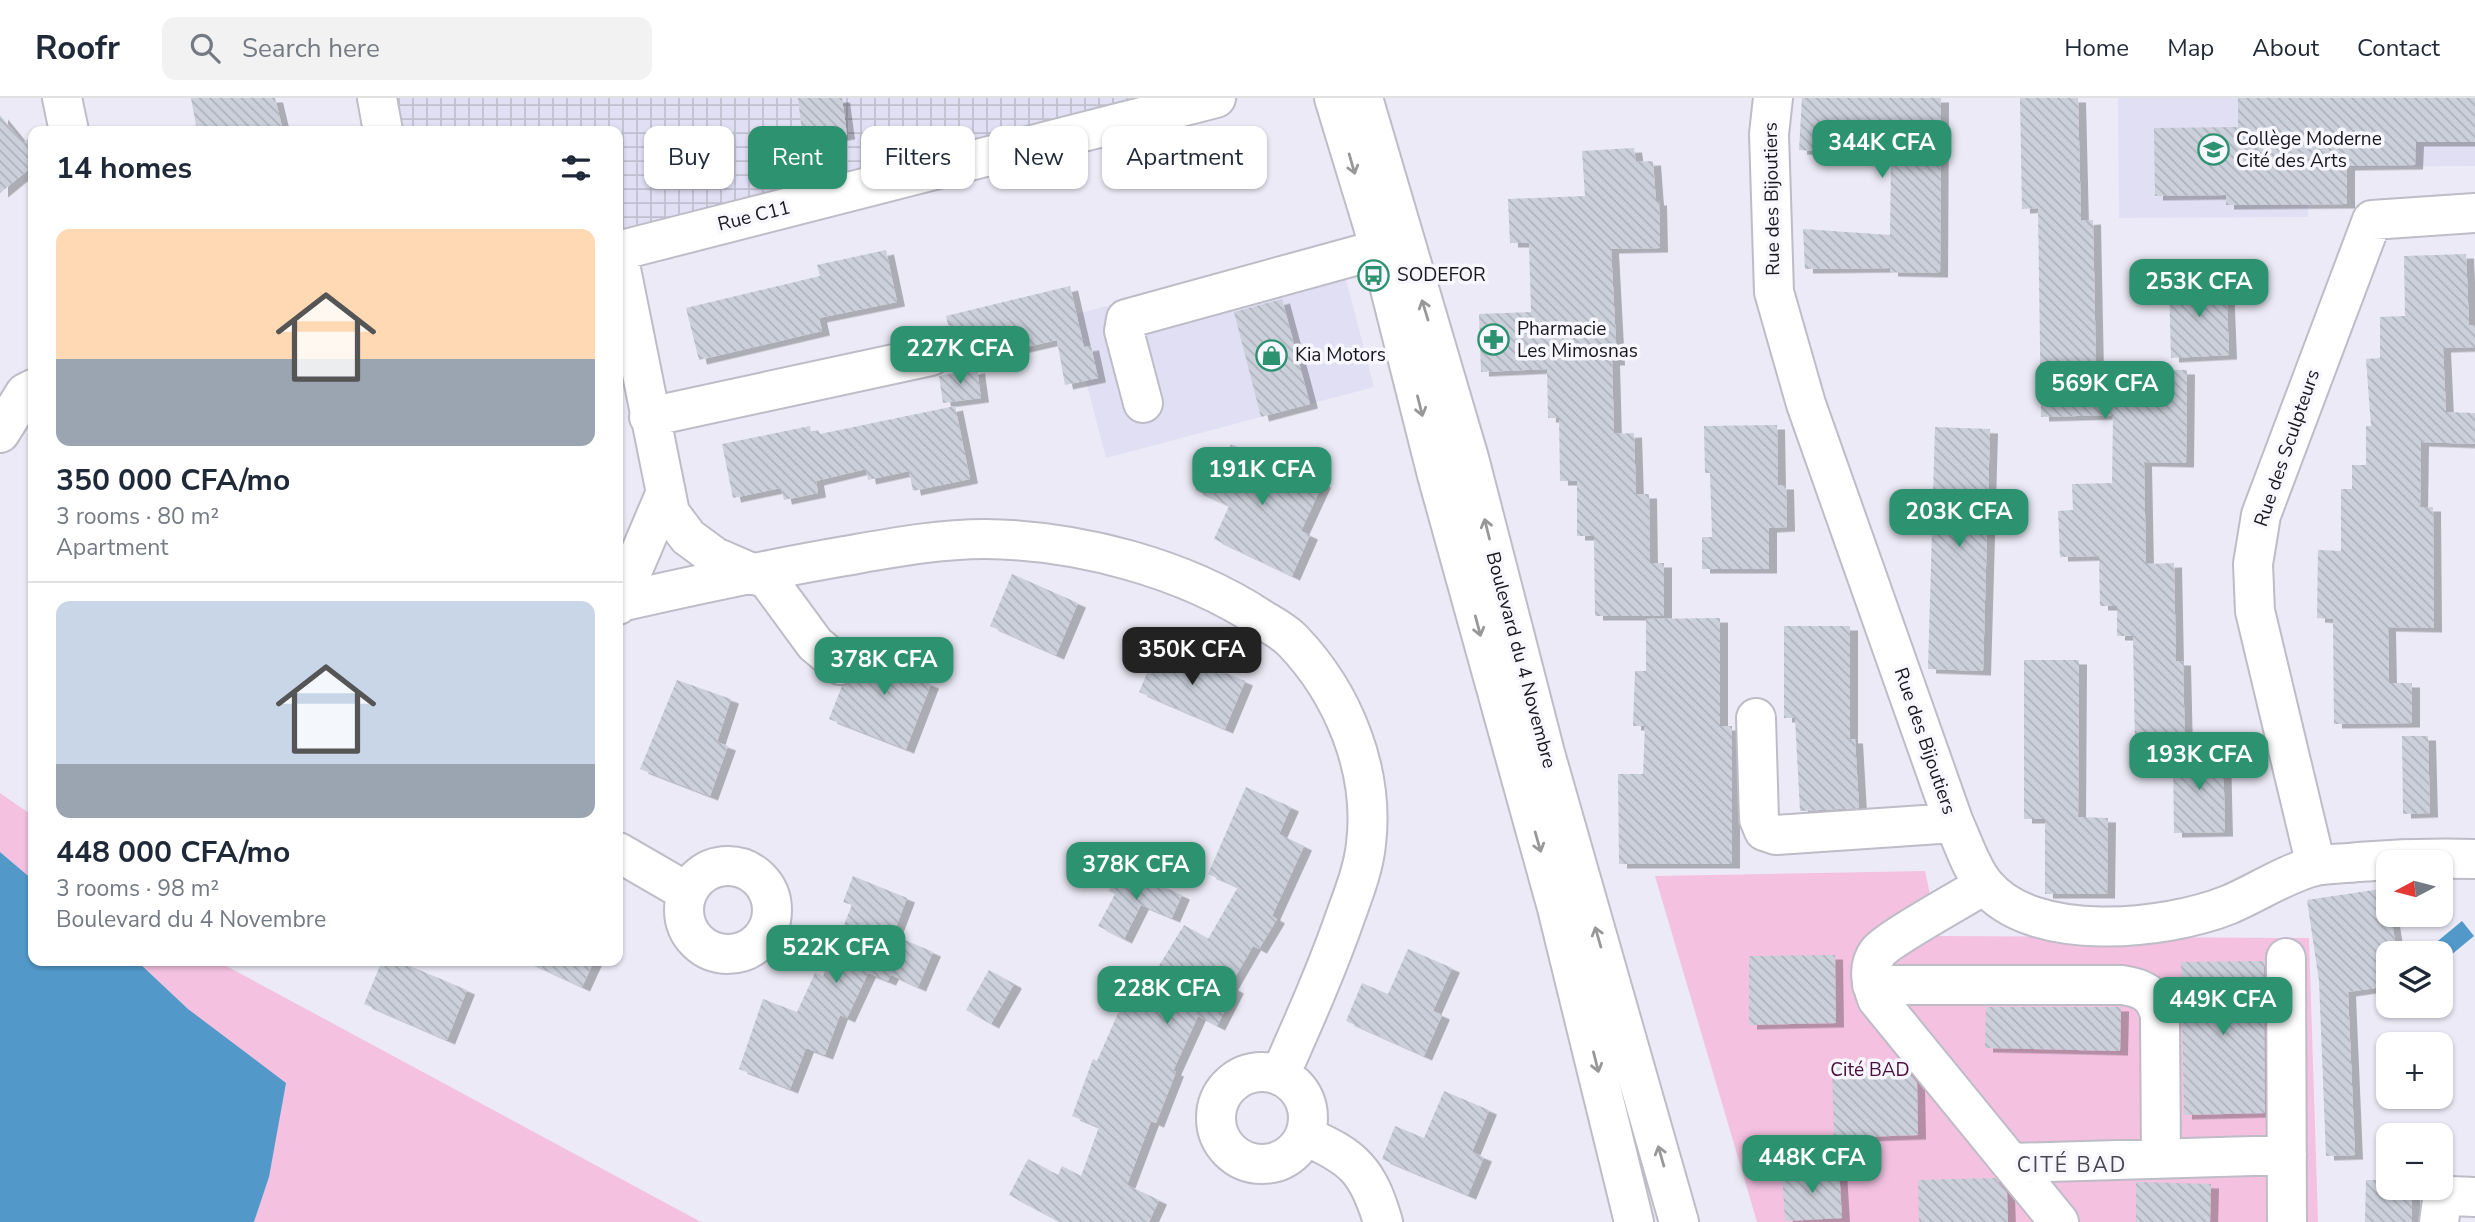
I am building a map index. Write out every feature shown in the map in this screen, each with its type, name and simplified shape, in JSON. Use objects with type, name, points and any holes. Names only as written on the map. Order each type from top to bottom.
[{"type":"street","points":[[62,98],[68,126]]},
{"type":"street","points":[[377,98],[382,126]]},
{"type":"street","name":"Rue C11","points":[[623,251],[1216,98]]},
{"type":"street","name":"Boulevard du 4 Novembre","points":[[1334,98],[1393,247],[1469,458],[1545,753],[1679,1222]]},
{"type":"street","name":"Boulevard du 4 Novembre","points":[[1363,98],[1437,475],[1557,908],[1634,1222]]},
{"type":"street","name":"Rue des Bijoutiers","points":[[1773,98],[1769,134],[1774,292],[1806,404],[1954,823],[1984,885],[2028,916],[2057,923],[2123,926],[2180,919],[2227,905],[2275,881],[2316,866],[2389,860],[2475,859]]},
{"type":"street","name":"Rue des Sculpteurs","points":[[2316,866],[2255,611],[2252,564],[2260,515],[2371,220],[2475,213]]},
{"type":"street","points":[[1143,403],[1124,331],[1126,319],[1393,247]]},
{"type":"street","points":[[623,279],[670,513],[688,537],[715,557],[768,579],[815,644],[840,665]]},
{"type":"street","points":[[649,417],[931,356]]},
{"type":"street","points":[[0,433],[28,392]]},
{"type":"street","points":[[623,594],[666,492]]},
{"type":"street","points":[[623,603],[752,571],[912,544],[984,539],[1021,541],[1122,559],[1170,573],[1232,599],[1290,638],[1331,689],[1353,738],[1366,790],[1366,844],[1330,962],[1280,1075]]},
{"type":"street","points":[[1756,718],[1759,819],[1764,831],[1776,835],[1954,823]]},
{"type":"street","points":[[623,855],[687,892]]},
{"type":"street","points":[[1984,885],[1879,949],[1871,973],[1872,985],[1877,999],[2060,1222]]},
{"type":"street","points":[[2286,958],[2287,1222]]},
{"type":"street","points":[[1872,985],[2122,985],[2151,994],[2157,1002],[2160,1016],[2161,1158]]},
{"type":"street","points":[[1263,1071],[1280,1075],[1295,1085],[1306,1100],[1309,1119],[1305,1136],[1295,1152],[1280,1162],[1262,1165],[1244,1161],[1229,1151],[1219,1136],[1215,1117],[1219,1100],[1230,1084],[1245,1074],[1263,1071]]},
{"type":"street","points":[[1305,1136],[1338,1151],[1360,1168],[1375,1194],[1383,1222]]},
{"type":"street","points":[[2011,1163],[2287,1156]]},
{"type":"street","points":[[2439,1222],[2442,1200],[2450,1196],[2475,1197]]},
{"type":"shaded area","points":[[398,98],[1148,98],[1036,126],[989,126],[989,138],[975,141],[975,126],[861,126],[861,170],[847,174],[847,126],[748,126],[748,189],[785,189],[623,230],[623,126],[403,126]]},
{"type":"shaded area","name":"Collège Moderne Cité des Arts","points":[[2118,98],[2475,98],[2475,166],[2307,167],[2308,217],[2119,218]]},
{"type":"shaded area","points":[[1337,245],[1374,387],[1106,458],[1069,316]]},
{"type":"green space","points":[[0,793],[28,813],[28,876],[0,852]]},
{"type":"green space","name":"Cité BAD","points":[[1925,871],[1939,936],[2309,938],[2318,1222],[1757,1222],[1655,876]]},
{"type":"green space","points":[[142,966],[226,966],[701,1222],[254,1222],[269,1177],[188,1009]]},
{"type":"water","points":[[0,852],[28,876],[28,966],[142,966],[188,1009],[286,1083],[269,1177],[254,1222],[0,1222]]},
{"type":"water","points":[[2462,921],[2474,936],[2453,953],[2453,941],[2438,941]]},
{"type":"building","points":[[191,98],[275,98],[282,126],[196,126]]},
{"type":"building","points":[[798,98],[842,98],[846,126],[801,126]]},
{"type":"building","points":[[1802,98],[1941,98],[1940,273],[1890,272],[1890,268],[1805,269],[1803,229],[1890,235],[1891,156],[1799,150]]},
{"type":"building","points":[[2020,98],[2078,98],[2081,221],[2093,220],[2096,369],[2187,370],[2186,463],[2144,462],[2146,564],[2174,563],[2176,661],[2183,661],[2185,747],[2135,747],[2133,636],[2117,636],[2117,606],[2100,606],[2099,556],[2060,557],[2058,511],[2073,510],[2072,484],[2112,483],[2113,415],[2041,417],[2038,208],[2022,209]]},
{"type":"building","points":[[2238,98],[2475,98],[2475,142],[2416,142],[2415,165],[2347,166],[2347,204],[2226,205],[2226,195],[2155,196],[2154,128],[2238,127]]},
{"type":"building","points":[[0,115],[23,143],[28,139],[28,170],[0,193]]},
{"type":"building","points":[[1634,148],[1636,162],[1653,161],[1656,201],[1659,201],[1660,248],[1611,249],[1617,361],[1612,361],[1614,434],[1634,433],[1636,494],[1649,494],[1650,563],[1664,563],[1664,616],[1595,616],[1594,536],[1577,536],[1577,481],[1560,481],[1559,418],[1548,418],[1547,369],[1481,372],[1479,314],[1531,312],[1529,243],[1510,243],[1508,199],[1585,196],[1582,151]]},
{"type":"building","points":[[886,250],[897,302],[819,318],[822,331],[699,360],[686,308],[820,276],[817,265]]},
{"type":"building","points":[[2466,254],[2469,325],[2475,325],[2475,347],[2443,348],[2446,412],[2475,413],[2475,444],[2421,442],[2420,507],[2433,507],[2434,628],[2388,627],[2389,683],[2412,683],[2412,723],[2334,724],[2333,619],[2317,618],[2318,550],[2341,551],[2341,489],[2352,489],[2352,465],[2366,465],[2366,426],[2371,426],[2366,359],[2380,358],[2380,317],[2405,316],[2404,256]]},
{"type":"building","points":[[2226,280],[2229,355],[2171,358],[2169,283]]},
{"type":"building","points":[[1070,286],[1084,347],[1091,346],[1098,378],[1065,385],[1057,340],[957,363],[946,316]]},
{"type":"building","points":[[1282,299],[1310,404],[1261,417],[1234,312]]},
{"type":"building","points":[[977,369],[981,398],[943,403],[939,376]]},
{"type":"building","points":[[955,406],[970,479],[913,491],[909,471],[868,480],[866,469],[816,481],[818,493],[784,500],[781,488],[733,498],[722,444],[810,426],[811,433],[819,431],[820,434]]},
{"type":"building","points":[[1777,425],[1778,485],[1786,485],[1787,527],[1769,528],[1769,569],[1702,569],[1702,537],[1712,537],[1710,473],[1705,473],[1704,426]]},
{"type":"building","points":[[1935,427],[1990,429],[1983,671],[1928,669]]},
{"type":"building","points":[[1231,444],[1323,483],[1301,531],[1310,535],[1292,576],[1214,539],[1229,506],[1195,490],[1205,469],[1217,475]]},
{"type":"building","points":[[1012,574],[1078,603],[1056,655],[990,626]]},
{"type":"building","points":[[1720,618],[1720,726],[1732,726],[1732,864],[1619,864],[1618,774],[1643,774],[1645,726],[1633,726],[1635,671],[1646,671],[1646,619]]},
{"type":"building","points":[[1784,626],[1850,626],[1850,739],[1855,739],[1859,808],[1800,811],[1795,718],[1784,718]]},
{"type":"building","points":[[883,641],[916,654],[911,666],[921,670],[918,679],[931,684],[906,749],[829,719],[842,686],[857,678],[861,661],[873,666]]},
{"type":"building","points":[[1159,645],[1245,681],[1225,729],[1139,692]]},
{"type":"building","points":[[2024,660],[2079,660],[2078,817],[2108,818],[2107,894],[2045,894],[2045,819],[2024,819]]},
{"type":"building","points":[[677,680],[731,699],[717,742],[728,746],[710,796],[640,769]]},
{"type":"building","points":[[2402,736],[2428,736],[2430,813],[2403,814]]},
{"type":"building","points":[[2223,750],[2225,832],[2174,833],[2173,751]]},
{"type":"building","points":[[1246,787],[1291,807],[1279,834],[1304,846],[1272,916],[1277,919],[1259,949],[1253,946],[1230,986],[1236,989],[1217,1026],[1198,1016],[1173,1071],[1176,1072],[1156,1123],[1151,1121],[1127,1185],[1159,1200],[1149,1222],[1060,1222],[1009,1195],[1028,1159],[1058,1175],[1062,1166],[1081,1176],[1099,1127],[1072,1116],[1093,1059],[1097,1061],[1126,995],[1138,1000],[1184,925],[1208,939],[1238,887],[1208,874]]},
{"type":"building","points":[[1119,868],[1182,895],[1172,918],[1141,905],[1124,939],[1098,926],[1115,894],[1109,891]]},
{"type":"building","points":[[853,876],[907,898],[893,935],[933,952],[918,987],[891,975],[888,981],[868,973],[847,1018],[840,1015],[825,1055],[806,1048],[790,1089],[739,1069],[763,999],[797,1012],[815,973],[823,976],[852,905],[843,902]]},
{"type":"building","points":[[2376,890],[2376,928],[2393,928],[2395,941],[2376,941],[2376,988],[2348,992],[2355,1155],[2326,1156],[2319,981],[2307,900]]},
{"type":"building","points":[[1408,949],[1452,968],[1433,1011],[1442,1015],[1424,1056],[1346,1021],[1362,983],[1388,994]]},
{"type":"building","points":[[1835,955],[1836,1023],[1749,1025],[1749,956]]},
{"type":"building","points":[[2264,961],[2265,1113],[2184,1115],[2181,962]]},
{"type":"building","points":[[380,966],[410,966],[467,990],[447,1040],[364,1004]]},
{"type":"building","points":[[537,966],[592,966],[582,987]]},
{"type":"building","points":[[989,970],[1014,984],[991,1024],[966,1010]]},
{"type":"building","points":[[1986,1007],[2121,1007],[2120,1051],[1985,1048]]},
{"type":"building","points":[[1903,1065],[1917,1083],[1918,1135],[1834,1138],[1832,1067]]},
{"type":"building","points":[[1444,1091],[1489,1110],[1472,1152],[1484,1157],[1468,1195],[1382,1159],[1395,1126],[1424,1138]]},
{"type":"building","points":[[1839,1168],[1842,1218],[1785,1221],[1782,1172]]},
{"type":"building","points":[[1995,1178],[2007,1193],[2008,1222],[1919,1222],[1918,1180]]},
{"type":"building","points":[[2366,1180],[2376,1180],[2376,1200],[2412,1200],[2412,1222],[2365,1222]]},
{"type":"building","points":[[2136,1182],[2211,1184],[2210,1222],[2136,1222]]},
{"type":"place","name":"Collège Moderne Cité des Arts","points":[[2213,150]]},
{"type":"place","name":"SODEFOR","points":[[1374,275]]},
{"type":"place","name":"Pharmacie Les Mimosnas","points":[[1494,340]]},
{"type":"place","name":"Kia Motors","points":[[1272,355]]},
{"type":"district","name":"CITÉ BAD","points":[[2072,1165]]}]
